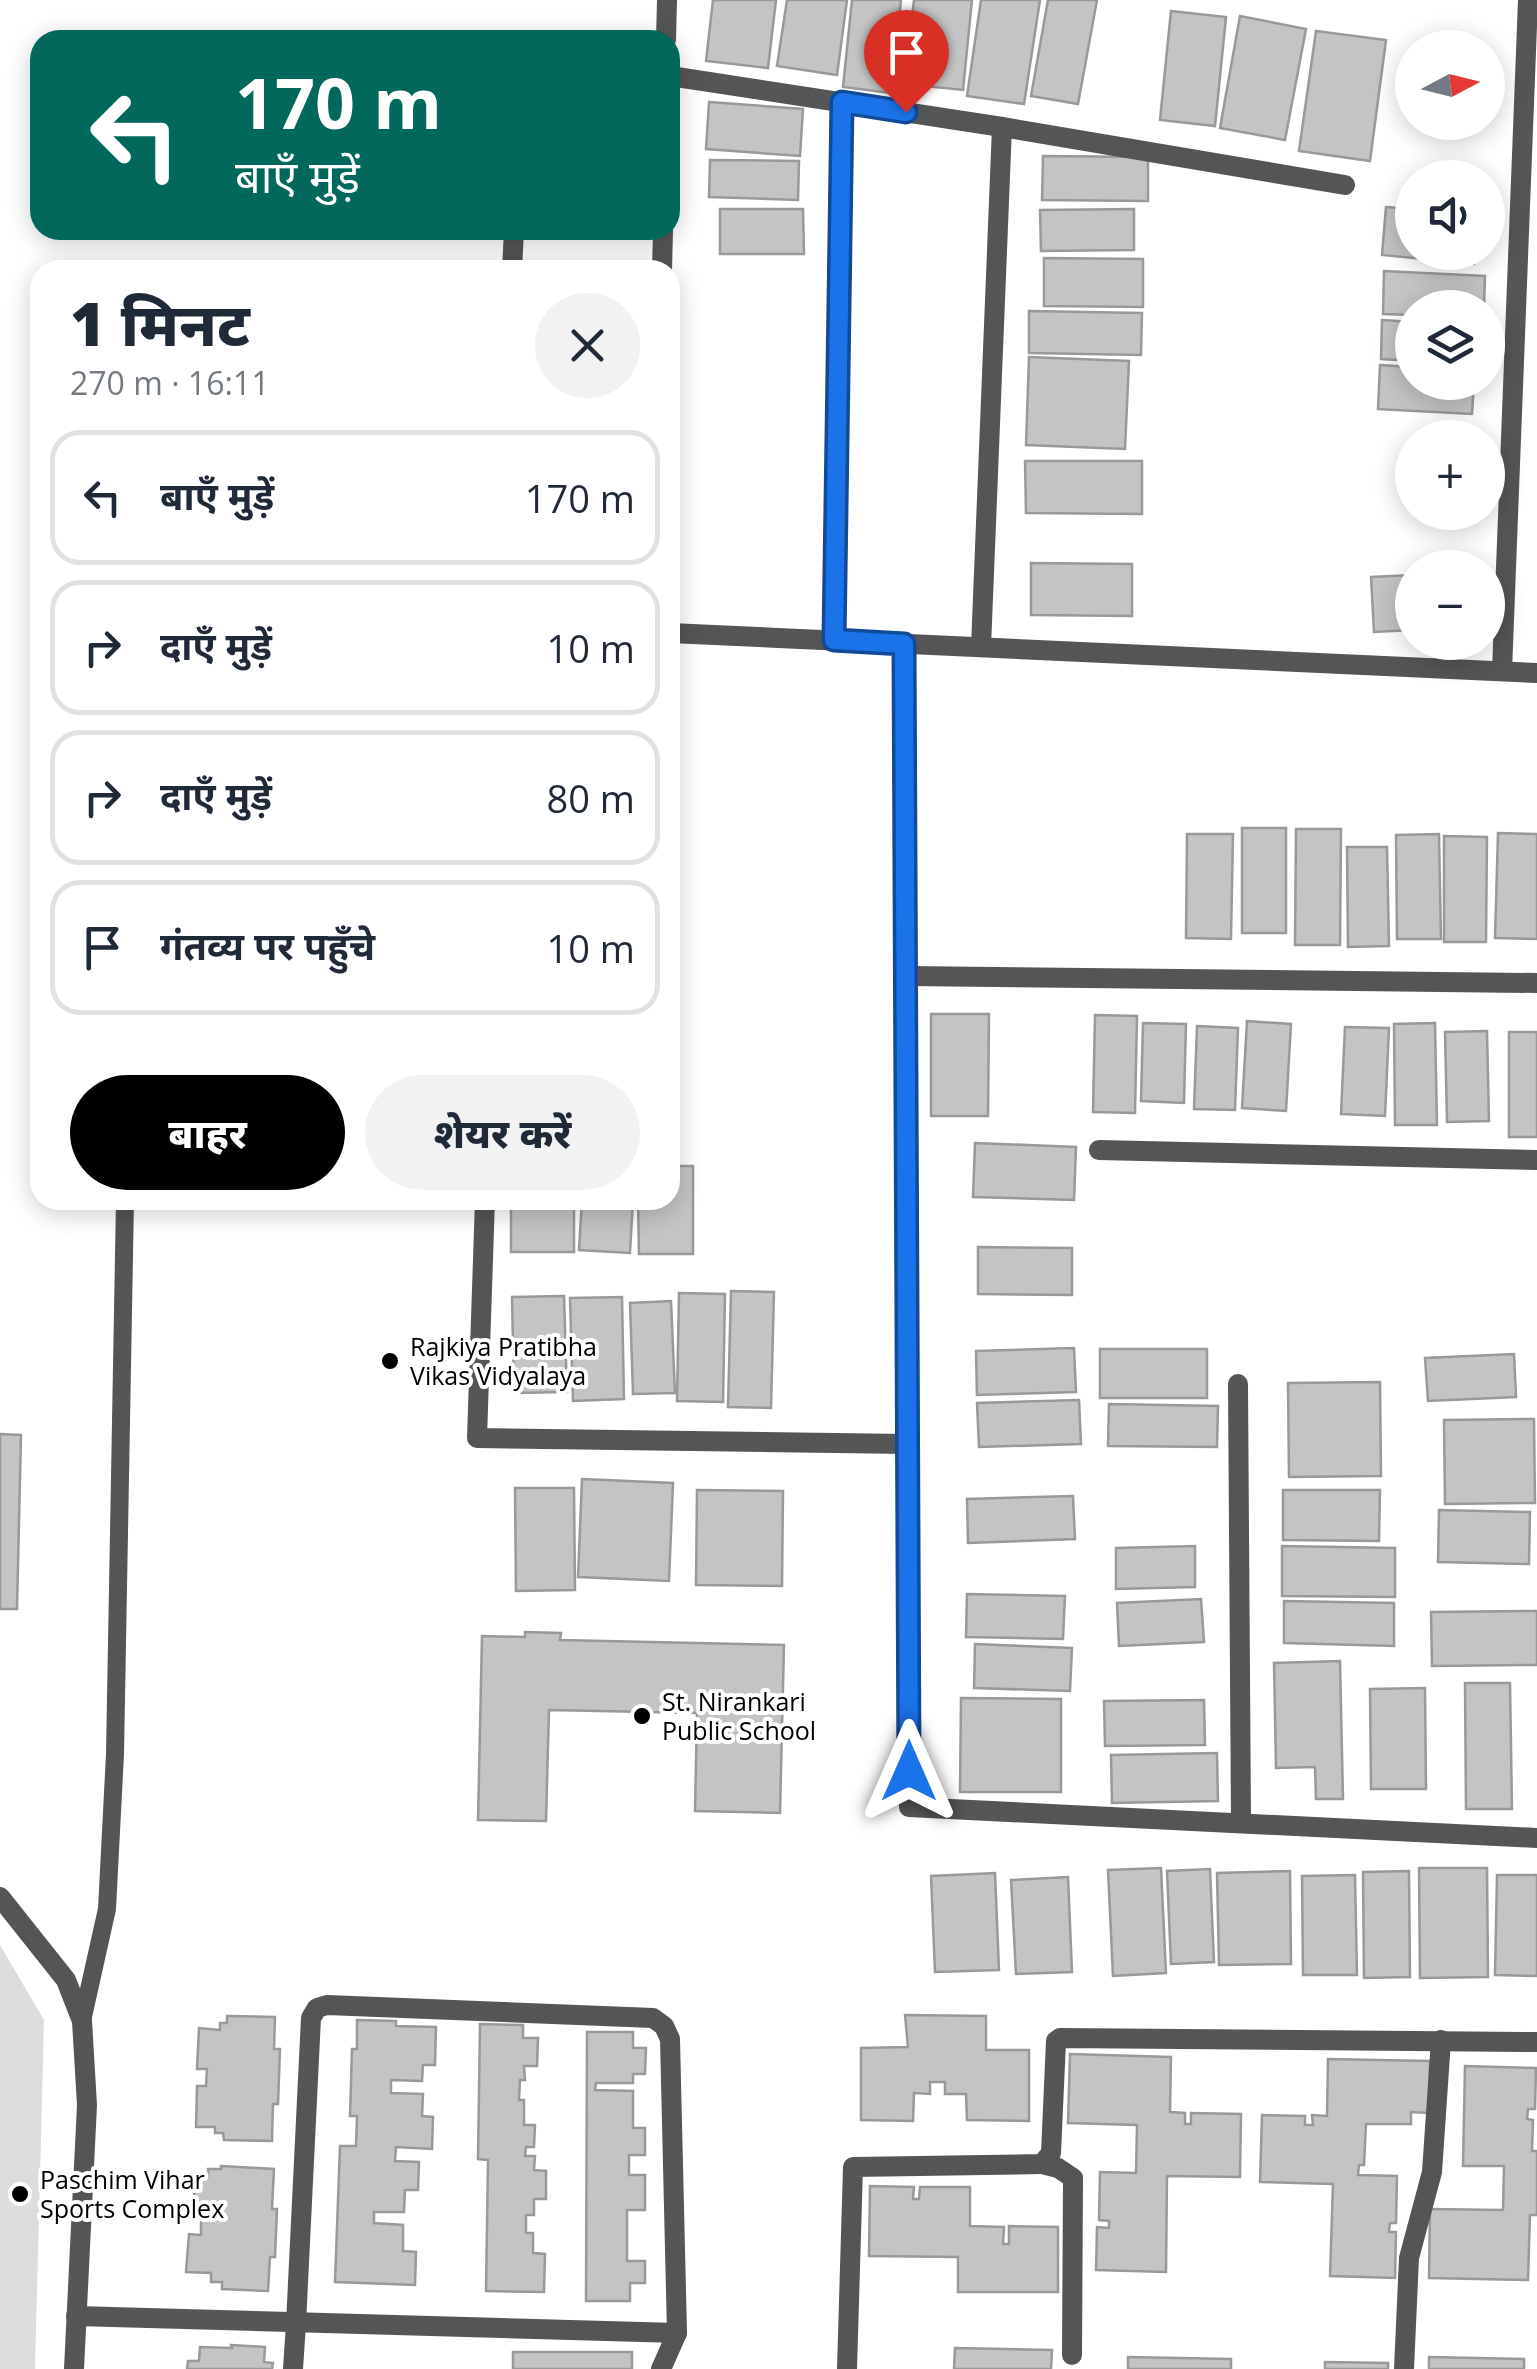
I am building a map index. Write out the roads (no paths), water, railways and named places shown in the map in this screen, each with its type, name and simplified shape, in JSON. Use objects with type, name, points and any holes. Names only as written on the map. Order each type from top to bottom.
[{"type":"street","points":[[666,30],[667,0]]},
{"type":"street","points":[[1502,671],[1528,0]]},
{"type":"street","points":[[680,78],[1345,185]]},
{"type":"street","points":[[834,640],[842,102]]},
{"type":"street","points":[[981,647],[1002,127]]},
{"type":"street","points":[[680,633],[1537,672]]},
{"type":"street","points":[[904,644],[910,1807],[1537,1838]]},
{"type":"street","points":[[906,976],[1537,984]]},
{"type":"street","points":[[1099,1150],[1537,1160]]},
{"type":"street","points":[[485,1210],[477,1438],[908,1444]]},
{"type":"street","points":[[1238,1384],[1242,1821]]},
{"type":"street","points":[[0,1897],[66,1980],[82,2021],[86,2105],[74,2369]]},
{"type":"street","points":[[293,2369],[311,2018],[317,2008],[326,2005],[653,2018],[664,2026],[670,2039],[677,2333],[661,2369]]},
{"type":"street","points":[[1042,2164],[1051,2153],[1056,2042],[1060,2038],[1537,2042]]},
{"type":"street","points":[[1404,2369],[1409,2258],[1432,2172],[1442,2040]]},
{"type":"street","points":[[847,2369],[853,2168],[1042,2164],[1073,2178],[1072,2355]]},
{"type":"street","points":[[76,2316],[677,2333]]},
{"type":"lane","points":[[82,2021],[107,1908],[114,1792],[125,1210]]},
{"type":"place","name":"Rajkiya Pratibha Vikas Vidyalaya","points":[[390,1361]]},
{"type":"place","name":"St. Nirankari Public School","points":[[642,1716]]},
{"type":"place","name":"Paschim Vihar Sports Complex","points":[[20,2194]]}]
